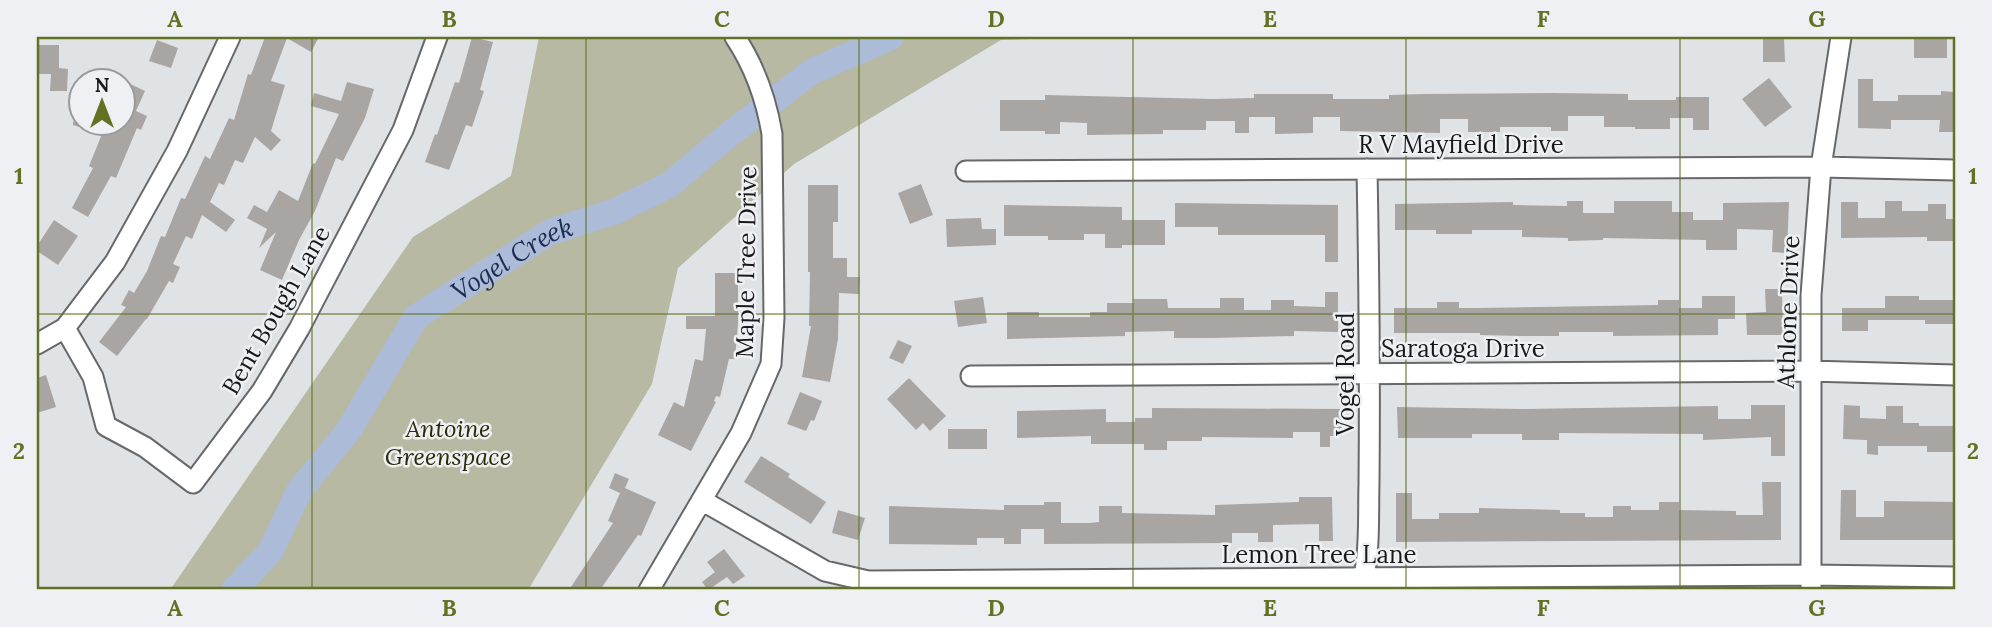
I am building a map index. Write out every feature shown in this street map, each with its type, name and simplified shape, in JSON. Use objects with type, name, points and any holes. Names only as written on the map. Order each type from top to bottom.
[{"type":"street","points":[[37,344],[65,328],[115,262],[177,152],[230,37]]},
{"type":"street","name":"Bent Bough Lane","points":[[65,328],[93,377],[106,426],[145,447],[193,483],[262,391],[299,329],[403,130],[438,37]]},
{"type":"street","name":"Athlone Drive","points":[[1811,583],[1809,371],[1812,268],[1821,167],[1841,37]]},
{"type":"street","name":"Maple Tree Drive","points":[[649,590],[741,433],[771,364],[774,318],[773,160],[768,112],[758,80],[741,45]]},
{"type":"street","name":"R V Mayfield Drive","points":[[967,171],[1821,167],[1955,170]]},
{"type":"street","name":"Vogel Road","points":[[1365,586],[1371,372],[1367,169]]},
{"type":"street","name":"Saratoga Drive","points":[[971,376],[1809,371],[1955,374]]},
{"type":"street","name":"Lemon Tree Lane","points":[[703,501],[825,570],[868,581],[1365,586],[1811,583],[1955,577]]},
{"type":"green space","name":"Antoine Greenspace","points":[[539,37],[1092,37],[1001,40],[794,164],[678,268],[652,384],[528,590],[170,590],[413,237],[511,176]]},
{"type":"building","points":[[265,37],[319,37],[311,52],[287,38],[271,81],[285,85],[271,131],[281,140],[271,151],[255,137],[243,163],[235,160],[224,185],[219,183],[210,202],[235,220],[226,232],[202,215],[192,239],[186,236],[173,264],[180,267],[173,283],[169,281],[147,319],[117,356],[99,342],[126,307],[121,305],[129,290],[134,293],[147,271],[161,236],[165,237],[181,198],[185,199],[205,156],[210,159],[229,118],[234,120],[248,74],[251,75]]},
{"type":"building","points":[[472,37],[493,42],[480,90],[484,91],[472,127],[466,125],[449,170],[425,162],[455,82],[459,83]]},
{"type":"building","points":[[1763,37],[1784,37],[1785,62],[1763,62]]},
{"type":"building","points":[[1914,37],[1947,37],[1947,58],[1914,58]]},
{"type":"building","points":[[157,40],[178,48],[171,68],[149,61]]},
{"type":"building","points":[[37,45],[59,45],[59,68],[66,69],[66,91],[50,91],[51,74],[37,74]]},
{"type":"building","points":[[1769,78],[1792,107],[1765,127],[1742,99]]},
{"type":"building","points":[[1858,79],[1873,79],[1873,101],[1898,101],[1898,95],[1941,95],[1941,91],[1955,92],[1955,132],[1939,132],[1940,120],[1891,120],[1891,129],[1858,128]]},
{"type":"building","points":[[347,82],[374,89],[365,118],[343,161],[336,158],[315,211],[282,280],[260,270],[276,232],[259,248],[267,229],[247,218],[254,205],[267,212],[279,190],[298,201],[313,163],[315,164],[339,114],[311,106],[314,93],[341,101]]},
{"type":"building","points":[[136,87],[145,91],[136,111]]},
{"type":"building","points":[[1254,94],[1333,94],[1333,99],[1389,99],[1389,95],[1628,94],[1628,100],[1709,97],[1709,130],[1693,130],[1693,118],[1670,118],[1670,129],[1635,129],[1604,127],[1604,116],[1568,116],[1568,131],[1551,131],[1551,127],[1500,127],[1500,132],[1468,132],[1468,119],[1440,119],[1440,133],[1340,131],[1340,117],[1313,117],[1313,133],[1275,134],[1275,117],[1249,117],[1249,133],[1235,133],[1235,121],[1206,121],[1206,130],[1163,130],[1163,134],[1087,135],[1087,123],[1060,122],[1060,134],[1045,134],[1045,131],[1000,131],[1000,100],[1045,100],[1045,95],[1213,99],[1254,98]]},
{"type":"building","points":[[136,111],[147,116],[141,130],[137,128],[136,130]]},
{"type":"building","points":[[101,136],[134,136],[116,178],[111,176],[88,217],[72,208],[93,168],[89,166]]},
{"type":"building","points":[[921,184],[933,215],[910,224],[898,193]]},
{"type":"building","points":[[808,185],[838,185],[838,222],[833,222],[833,258],[847,258],[847,277],[860,277],[859,294],[839,293],[838,339],[830,382],[802,377],[811,326]]},
{"type":"building","points":[[1567,201],[1583,201],[1583,213],[1614,213],[1614,201],[1672,201],[1672,212],[1693,212],[1693,220],[1723,220],[1723,203],[1789,202],[1787,253],[1772,252],[1773,230],[1737,229],[1737,250],[1706,250],[1706,240],[1603,238],[1568,241],[1568,238],[1522,237],[1522,230],[1472,230],[1472,234],[1436,234],[1436,230],[1395,230],[1395,204],[1513,202],[1513,205],[1567,206]]},
{"type":"building","points":[[1885,201],[1902,201],[1902,211],[1928,211],[1928,204],[1946,204],[1946,219],[1955,219],[1955,241],[1927,241],[1927,237],[1841,238],[1841,202],[1858,202],[1858,218],[1885,218]]},
{"type":"building","points":[[1175,203],[1338,205],[1338,262],[1325,262],[1325,235],[1218,235],[1218,227],[1175,227]]},
{"type":"building","points":[[1004,205],[1122,207],[1122,220],[1165,220],[1165,245],[1122,245],[1122,248],[1105,248],[1105,234],[1084,234],[1084,240],[1048,240],[1048,236],[1004,236]]},
{"type":"building","points":[[981,218],[982,229],[996,229],[996,245],[947,247],[946,219]]},
{"type":"building","points":[[54,220],[78,236],[58,265],[37,251],[37,246]]},
{"type":"building","points":[[715,273],[738,273],[735,359],[729,359],[720,397],[716,396],[716,402],[691,451],[658,435],[674,402],[684,407],[695,359],[703,361],[706,329],[686,329],[686,316],[715,316]]},
{"type":"building","points":[[1765,289],[1782,289],[1783,335],[1747,335],[1746,313],[1766,312]]},
{"type":"building","points":[[1325,292],[1338,292],[1338,332],[1294,331],[1294,336],[1174,338],[1174,331],[1125,332],[1125,336],[1007,339],[1007,312],[1039,312],[1039,317],[1090,317],[1090,312],[1107,312],[1107,303],[1134,303],[1133,299],[1167,299],[1168,308],[1220,308],[1220,298],[1244,298],[1244,310],[1271,310],[1271,300],[1294,300],[1294,306],[1325,307]]},
{"type":"building","points":[[1702,296],[1735,296],[1735,319],[1718,319],[1718,335],[1613,336],[1613,332],[1559,332],[1559,336],[1394,333],[1394,308],[1437,308],[1437,302],[1459,302],[1459,308],[1480,308],[1658,305],[1658,300],[1679,300],[1679,308],[1702,308]]},
{"type":"building","points":[[1885,296],[1955,300],[1955,324],[1925,324],[1925,320],[1868,320],[1868,331],[1842,331],[1842,308],[1885,308]]},
{"type":"building","points":[[983,297],[987,323],[958,327],[954,301]]},
{"type":"building","points":[[898,340],[912,346],[903,364],[889,358]]},
{"type":"building","points":[[46,375],[56,407],[37,413],[37,378]]},
{"type":"building","points":[[909,378],[946,416],[930,431],[923,423],[916,430],[887,399]]},
{"type":"building","points":[[800,392],[822,401],[814,421],[811,420],[806,431],[787,424]]},
{"type":"building","points":[[1751,405],[1785,405],[1785,456],[1771,456],[1771,437],[1703,440],[1703,434],[1559,433],[1559,440],[1522,440],[1522,434],[1472,434],[1472,438],[1398,438],[1397,407],[1522,409],[1718,406],[1718,419],[1751,419]]},
{"type":"building","points":[[1844,405],[1860,406],[1860,418],[1886,419],[1886,406],[1903,406],[1903,423],[1955,426],[1955,452],[1927,452],[1927,446],[1878,446],[1878,455],[1867,454],[1867,440],[1843,439]]},
{"type":"building","points":[[1152,408],[1342,409],[1342,436],[1330,436],[1330,447],[1320,447],[1320,432],[1293,432],[1293,438],[1202,437],[1202,441],[1167,441],[1167,450],[1144,450],[1144,444],[1091,444],[1091,436],[1017,438],[1017,411],[1106,409],[1106,422],[1135,422],[1135,418],[1152,418]]},
{"type":"building","points":[[948,429],[987,429],[987,449],[948,449]]},
{"type":"building","points":[[761,456],[826,502],[811,524],[744,482]]},
{"type":"building","points":[[615,473],[629,479],[625,488],[656,502],[641,536],[638,535],[600,590],[569,590],[613,523],[608,521],[620,493],[609,488]]},
{"type":"building","points":[[1762,482],[1781,482],[1781,540],[1396,542],[1396,493],[1412,493],[1412,519],[1439,519],[1439,513],[1479,513],[1479,508],[1560,510],[1560,513],[1585,513],[1585,517],[1613,517],[1613,506],[1631,506],[1631,510],[1659,510],[1659,502],[1679,502],[1679,510],[1736,511],[1736,515],[1763,515]]},
{"type":"building","points":[[1841,490],[1856,490],[1856,517],[1884,517],[1884,501],[1955,502],[1955,540],[1840,540]]},
{"type":"building","points":[[1299,497],[1332,497],[1333,541],[1319,541],[1319,524],[1273,525],[1273,542],[1258,542],[1258,533],[1232,533],[1232,543],[1044,544],[1044,529],[1021,529],[1021,544],[1004,544],[1004,538],[977,538],[977,545],[889,544],[889,506],[1004,510],[1004,505],[1044,505],[1044,502],[1061,502],[1061,523],[1089,523],[1099,522],[1099,506],[1122,506],[1122,513],[1215,515],[1215,505],[1299,502]]},
{"type":"building","points":[[838,510],[865,518],[858,540],[832,533]]},
{"type":"building","points":[[724,549],[745,576],[733,584],[727,577],[708,590],[702,582],[715,572],[707,562]]},
{"type":"waterway","name":"Vogel Creek","points":[[234,590],[270,552],[299,491],[349,430],[416,317],[550,232],[616,211],[669,185],[811,72],[891,37]]}]
